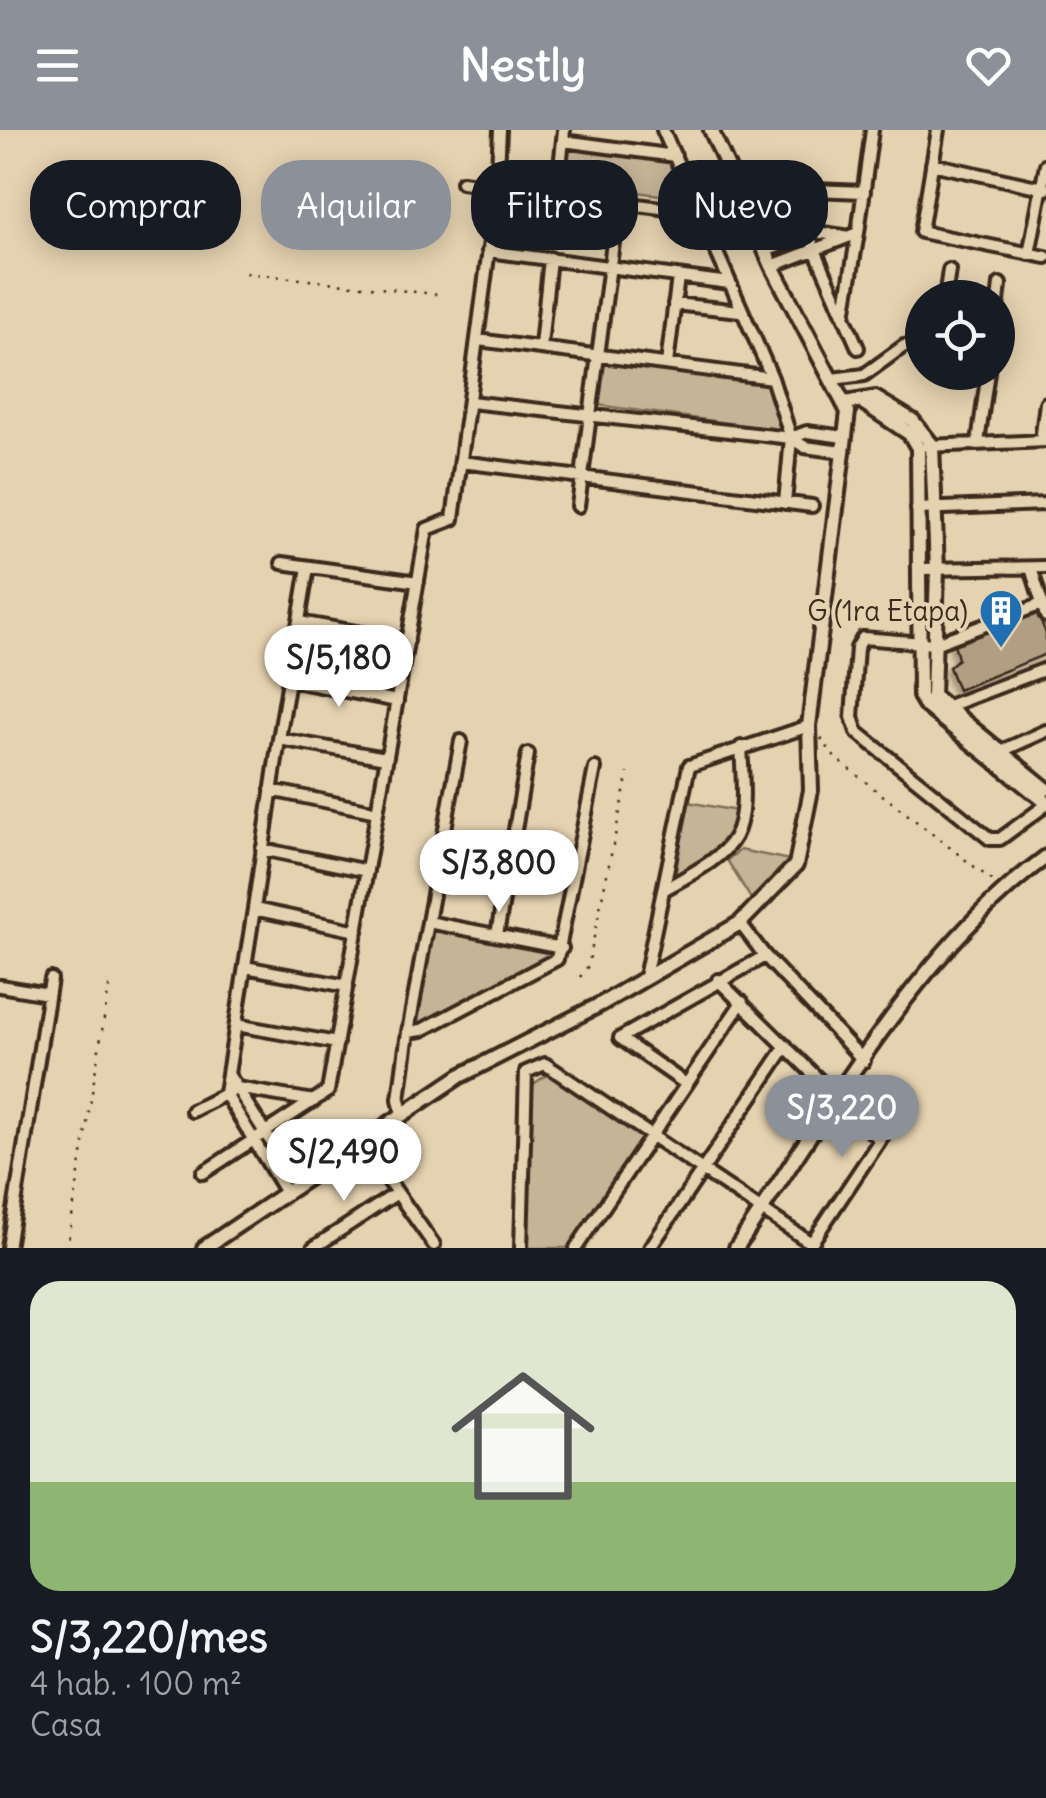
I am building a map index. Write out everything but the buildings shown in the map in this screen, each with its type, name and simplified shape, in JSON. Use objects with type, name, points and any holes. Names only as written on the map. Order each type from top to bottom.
[{"type":"street","points":[[498,160],[500,130]]},
{"type":"street","points":[[662,130],[677,160]]},
{"type":"street","points":[[711,130],[725,160]]},
{"type":"street","points":[[844,316],[870,130]]},
{"type":"street","points":[[938,130],[921,232],[1046,257]]},
{"type":"street","points":[[564,136],[675,156]]},
{"type":"street","points":[[932,164],[1044,189]]},
{"type":"street","points":[[1029,254],[1046,165]]},
{"type":"street","points":[[462,182],[471,184]]},
{"type":"street","points":[[828,191],[864,192]]},
{"type":"street","points":[[828,232],[846,236]]},
{"type":"street","points":[[828,242],[858,233]]},
{"type":"street","points":[[578,506],[613,250]]},
{"type":"street","points":[[714,250],[772,378],[791,438],[785,502]]},
{"type":"street","points":[[772,266],[807,250]]},
{"type":"street","points":[[814,250],[858,348]]},
{"type":"street","points":[[203,1174],[328,1091],[427,528],[453,519],[488,251],[729,283]]},
{"type":"street","points":[[204,1248],[460,1076],[740,923],[796,865],[810,790],[809,726],[845,402],[765,251]]},
{"type":"street","points":[[541,346],[550,258]]},
{"type":"street","points":[[948,280],[949,270]]},
{"type":"street","points":[[667,364],[678,277]]},
{"type":"street","points":[[674,304],[740,311]]},
{"type":"street","points":[[478,340],[772,378]]},
{"type":"street","points":[[832,379],[864,375],[905,346]]},
{"type":"street","points":[[978,442],[985,390]]},
{"type":"street","points":[[845,402],[875,398],[901,411],[923,430],[932,508],[927,643],[934,696],[939,710],[995,755],[1046,804],[1000,839],[990,839],[857,732],[852,717],[859,642],[874,637],[927,643],[1044,610],[1031,568]]},
{"type":"street","points":[[470,402],[791,438],[807,432],[844,437]]},
{"type":"street","points":[[925,446],[1044,441],[1046,402]]},
{"type":"street","points":[[791,438],[805,447],[842,452]]},
{"type":"street","points":[[925,446],[916,509],[929,570]]},
{"type":"street","points":[[461,462],[812,506]]},
{"type":"street","points":[[916,509],[1046,504]]},
{"type":"street","points":[[282,563],[418,582]]},
{"type":"street","points":[[291,1187],[254,1140],[225,1093],[308,567]]},
{"type":"street","points":[[929,570],[1046,567]]},
{"type":"street","points":[[299,622],[408,642]]},
{"type":"street","points":[[939,710],[1046,669]]},
{"type":"street","points":[[289,680],[397,701]]},
{"type":"street","points":[[645,977],[689,766],[809,726]]},
{"type":"street","points":[[995,755],[1046,731]]},
{"type":"street","points":[[279,739],[386,758]]},
{"type":"street","points":[[402,1115],[398,1099],[408,1032],[462,741]]},
{"type":"street","points":[[664,889],[722,857],[736,842],[744,790],[741,748]]},
{"type":"street","points":[[497,935],[528,754]]},
{"type":"street","points":[[995,755],[1046,789]]},
{"type":"street","points":[[408,1032],[422,1030],[548,967],[562,948],[596,768]]},
{"type":"street","points":[[271,790],[377,812]]},
{"type":"street","points":[[262,849],[367,871]]},
{"type":"street","points":[[736,1248],[921,982],[1002,890],[1046,857]]},
{"type":"street","points":[[254,908],[357,931]]},
{"type":"street","points":[[428,922],[562,948]]},
{"type":"street","points":[[740,923],[764,956],[864,1061]]},
{"type":"street","points":[[686,1084],[620,1038],[764,956]]},
{"type":"street","points":[[245,966],[347,986]]},
{"type":"street","points":[[8,1248],[51,979]]},
{"type":"street","points":[[718,980],[880,1140]]},
{"type":"street","points":[[0,986],[48,994]]},
{"type":"street","points":[[576,1248],[742,1002]]},
{"type":"street","points":[[236,1025],[337,1043]]},
{"type":"street","points":[[650,1248],[786,1046]]},
{"type":"street","points":[[520,1248],[526,1072],[545,1064],[704,1168],[809,1246],[910,1094]]},
{"type":"street","points":[[228,1074],[265,1133],[291,1187]]},
{"type":"street","points":[[192,1111],[237,1088],[314,1101]]},
{"type":"street","points":[[362,1143],[432,1247],[447,1237]]},
{"type":"street","points":[[314,1248],[397,1193]]},
{"type":"path","points":[[246,273],[443,294]]},
{"type":"path","points":[[809,726],[835,758],[975,864],[1002,890]]},
{"type":"path","points":[[580,977],[588,966],[628,773]]},
{"type":"path","points":[[67,1248],[110,981]]},
{"type":"shaded area","points":[[568,138],[672,152],[675,160],[658,160],[658,195],[638,192],[638,160],[565,160]]},
{"type":"shaded area","points":[[605,352],[769,375],[785,427],[779,430],[597,405]]},
{"type":"shaded area","points":[[688,802],[737,811],[730,843],[675,877]]},
{"type":"shaded area","points":[[740,850],[790,860],[753,902],[727,860]]},
{"type":"shaded area","points":[[431,928],[553,948],[555,953],[420,1027],[414,1024]]},
{"type":"shaded area","points":[[548,1074],[647,1139],[574,1248],[525,1248],[532,1085]]},
{"type":"place","name":"G (1ra Etapa)","points":[[1001,649]]}]
